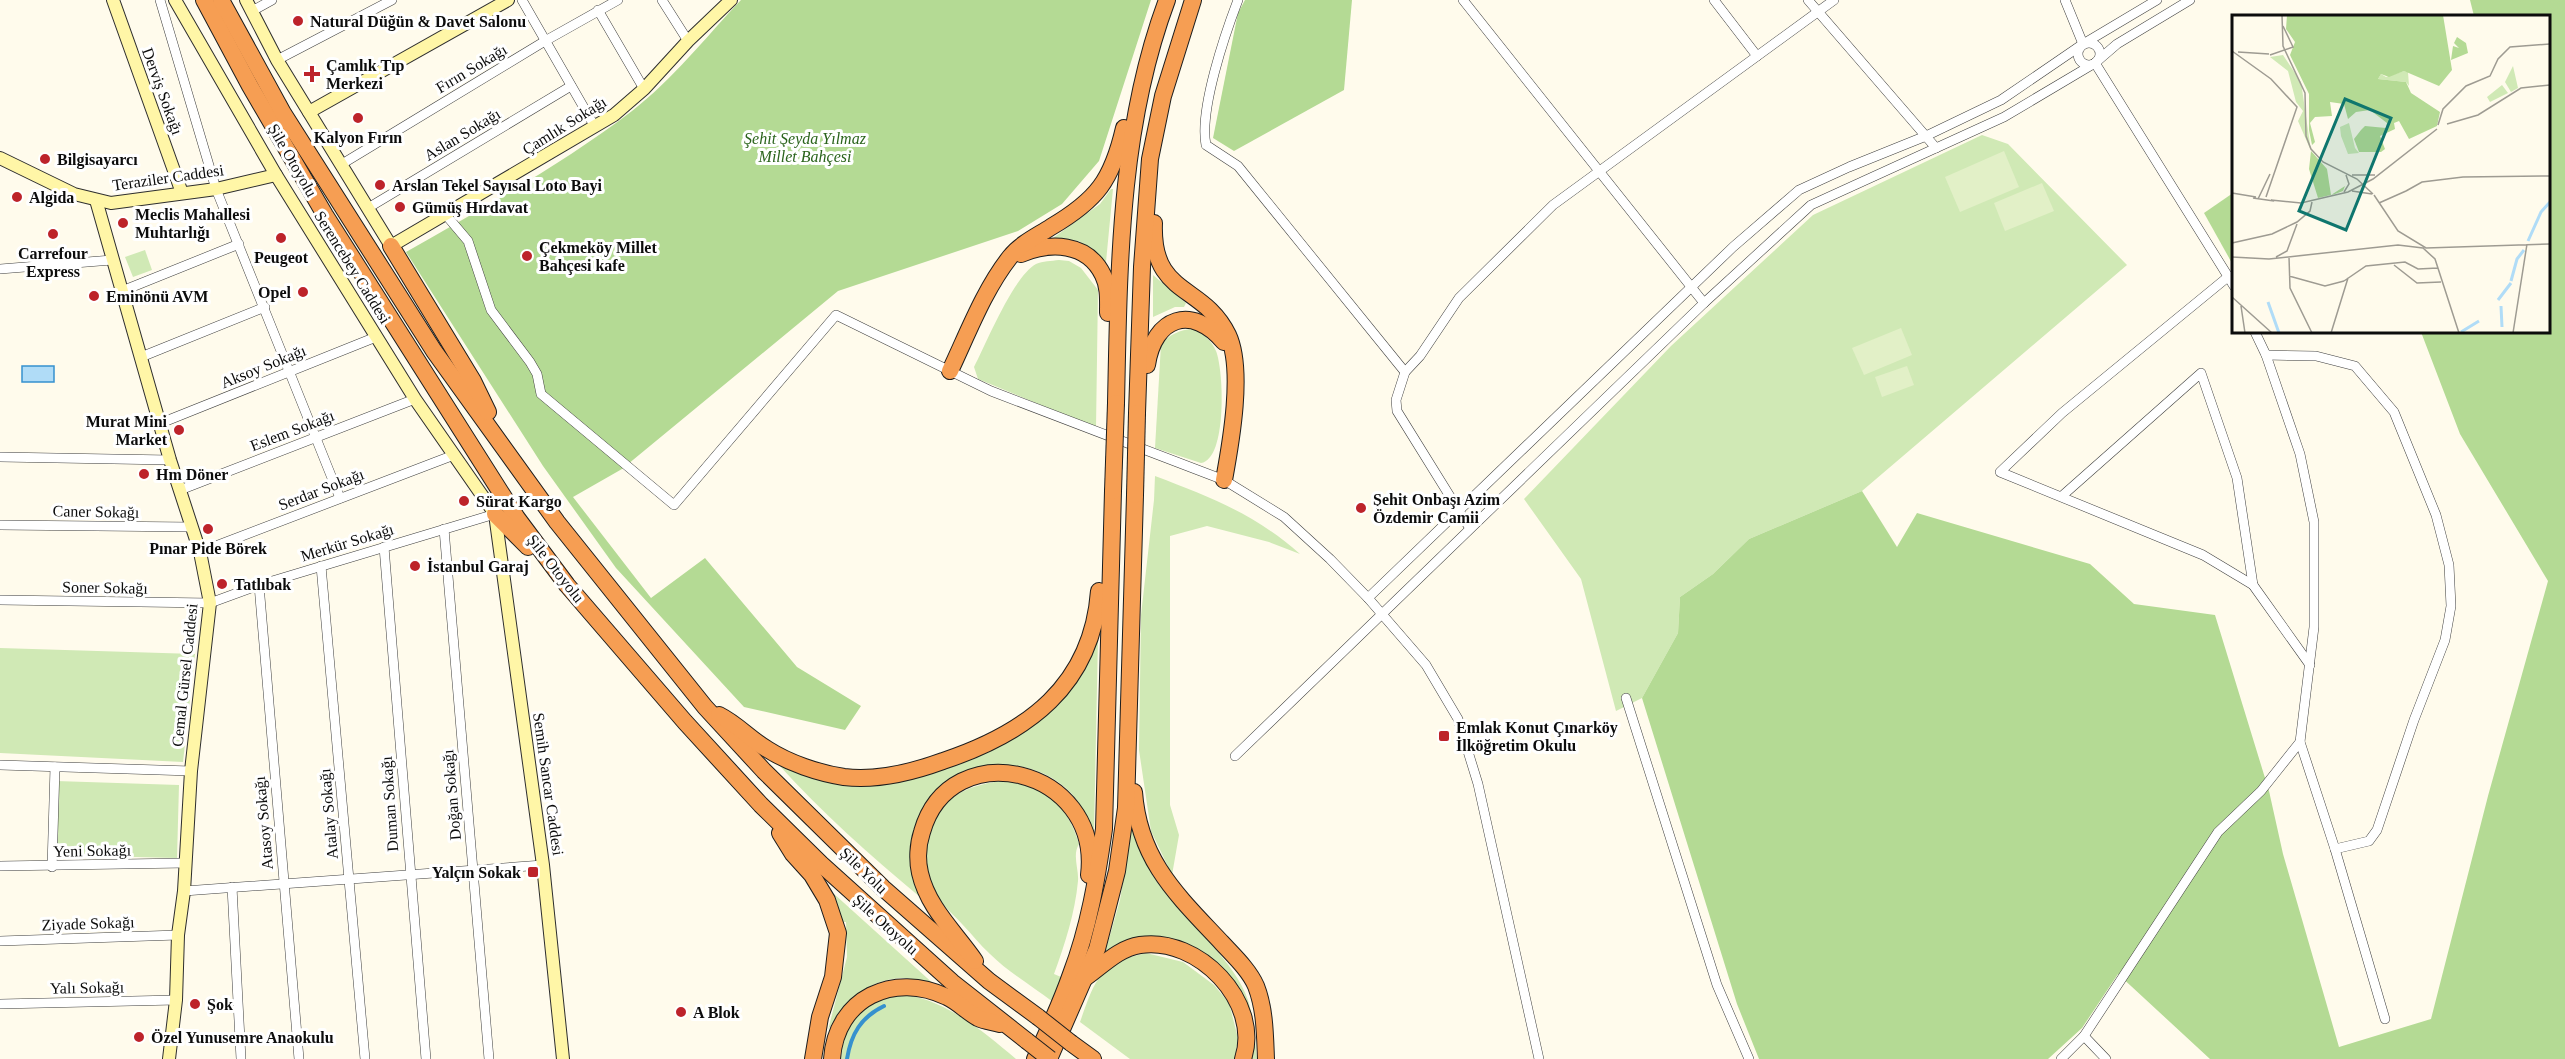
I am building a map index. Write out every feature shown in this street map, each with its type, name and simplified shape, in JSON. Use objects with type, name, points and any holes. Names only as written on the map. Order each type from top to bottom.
[{"type":"highway","name":"Şile Otoyolu","points":[[204,0],[250,86],[325,215],[517,518],[567,585],[685,722],[761,805],[882,921],[1049,1059]]},
{"type":"highway","name":"Şile Otoyolu","points":[[221,0],[283,113],[434,351],[557,522],[705,707]]},
{"type":"highway","points":[[1035,1059],[1072,972],[1085,930],[1098,872],[1104,829],[1120,257],[1131,140],[1150,54],[1167,0]]},
{"type":"highway","points":[[1049,1059],[1097,949],[1117,871],[1126,808],[1137,413],[1147,193],[1150,159],[1163,96],[1193,0]]},
{"type":"highway","points":[[950,371],[1003,267],[1021,246],[1061,221],[1097,194],[1110,174],[1122,138],[1134,84],[1150,54]]},
{"type":"highway","points":[[1163,96],[1154,208],[1156,253],[1167,275],[1207,308],[1222,325],[1231,342],[1236,366],[1231,443],[1224,480]]},
{"type":"highway","points":[[1003,267],[1017,256],[1030,250],[1056,245],[1078,252],[1092,261],[1102,273],[1108,296],[1108,331],[1116,403]]},
{"type":"highway","points":[[391,246],[473,381],[508,453]]},
{"type":"highway","points":[[1137,413],[1149,349],[1161,330],[1172,324],[1186,320],[1199,321],[1211,327],[1224,341],[1236,366]]},
{"type":"highway","points":[[495,514],[567,585]]},
{"type":"highway","points":[[705,707],[736,724],[766,749],[791,762],[845,777],[883,776],[925,768],[959,756],[1022,726],[1049,703],[1072,676],[1090,638],[1098,610],[1100,580],[1111,535]]},
{"type":"highway","name":"Şile Yolu","points":[[705,707],[764,771],[874,880],[989,981],[1093,1059]]},
{"type":"highway","points":[[1128,731],[1135,807],[1147,849],[1159,871],[1185,905],[1240,962],[1256,986],[1263,1016],[1266,1059]]},
{"type":"highway","points":[[989,981],[963,942],[940,917],[926,891],[919,871],[919,842],[926,817],[942,797],[957,786],[977,776],[1001,772],[1043,782],[1061,795],[1084,830],[1089,849],[1085,930]]},
{"type":"highway","points":[[761,805],[817,883],[827,900],[837,933],[833,977],[820,1017],[813,1059]]},
{"type":"highway","points":[[1085,979],[1121,951],[1140,945],[1166,946],[1201,961],[1230,989],[1243,1015],[1248,1037],[1243,1059]]},
{"type":"highway","points":[[832,1059],[833,1044],[841,1023],[855,1006],[874,994],[892,988],[910,987],[927,990],[948,997],[980,1019],[1007,1026]]},
{"type":"street","name":"Derviş Sokağı","points":[[113,0],[182,193]]},
{"type":"street","points":[[160,0],[216,189],[340,498]]},
{"type":"street","name":"Serencebey Caddesi","points":[[175,0],[276,175],[376,337],[415,399],[495,514]]},
{"type":"street","points":[[272,0],[249,5],[277,60],[391,246]]},
{"type":"street","points":[[277,60],[392,0]]},
{"type":"street","points":[[309,112],[508,0]]},
{"type":"street","points":[[522,0],[595,127]]},
{"type":"street","name":"Fırın Sokağı","points":[[342,164],[545,41],[618,0]]},
{"type":"street","points":[[662,0],[687,41]]},
{"type":"street","name":"Çamlık Sokağı","points":[[391,246],[614,115],[644,89],[687,41],[731,0]]},
{"type":"street","points":[[1238,0],[1223,39],[1206,116],[1204,134],[1206,145],[1238,166],[1405,372]]},
{"type":"street","points":[[1463,0],[1704,303]]},
{"type":"street","points":[[1714,0],[1757,56]]},
{"type":"street","points":[[1808,0],[1935,148]]},
{"type":"street","points":[[1469,527],[1397,411],[1396,400],[1405,372],[1420,356],[1459,298],[1553,205],[1834,0]]},
{"type":"street","points":[[2065,0],[2083,44]]},
{"type":"street","points":[[1368,598],[1691,288],[1799,190],[1926,136],[2001,100],[2083,44],[2157,0]]},
{"type":"street","points":[[1235,756],[1469,527],[1704,303],[1811,205],[2004,117],[2095,63],[2117,44],[2190,0]]},
{"type":"street","points":[[598,10],[644,89]]},
{"type":"street","points":[[2083,44],[2094,44],[2099,49],[2100,57],[2095,63],[2086,64],[2079,58],[2078,52],[2083,44]]},
{"type":"street","points":[[2095,63],[2232,282]]},
{"type":"street","name":"Aslan Sokağı","points":[[368,208],[571,86]]},
{"type":"street","name":"Teraziler Caddesi","points":[[0,158],[74,194],[111,203],[216,189],[276,175]]},
{"type":"street","name":"Cemal Gürsel Caddesi","points":[[96,200],[170,460],[200,552],[210,603],[191,771],[184,891],[178,935],[176,1000],[169,1059]]},
{"type":"street","points":[[446,215],[468,242],[491,310],[530,362],[537,374],[542,394],[674,506],[836,315],[991,392],[1224,480],[1284,517],[1368,598],[1426,665],[1458,719],[1478,784],[1539,1059]]},
{"type":"street","points":[[122,291],[239,244]]},
{"type":"street","points":[[0,269],[112,260]]},
{"type":"street","points":[[2229,276],[2062,413],[2000,472],[2203,555],[2253,585],[2310,665]]},
{"type":"street","points":[[141,357],[265,307]]},
{"type":"street","points":[[2255,333],[2266,355],[2300,454],[2313,522],[2314,627],[2300,742],[2335,849],[2385,1019]]},
{"type":"street","name":"Aksoy Sokağı","points":[[161,423],[376,337]]},
{"type":"street","points":[[2266,355],[2316,356],[2355,366],[2394,412],[2436,515],[2449,565],[2451,606],[2445,640],[2414,720],[2377,830],[2369,841],[2352,847],[2335,849]]},
{"type":"street","points":[[2062,496],[2202,373],[2237,478],[2253,585]]},
{"type":"street","name":"Eslem Sokağı","points":[[180,490],[415,399]]},
{"type":"street","name":"Serdar Sokağı","points":[[200,552],[454,455]]},
{"type":"street","points":[[0,457],[170,460]]},
{"type":"street","name":"Merkür Sokağı","points":[[210,603],[259,585],[495,514]]},
{"type":"street","name":"Semih Sancar Caddesi","points":[[495,514],[543,865],[563,1059]]},
{"type":"street","name":"Caner Sokağı","points":[[0,525],[192,527]]},
{"type":"street","name":"Doğan Sokağı","points":[[444,529],[489,1059]]},
{"type":"street","name":"Duman Sokağı","points":[[384,547],[426,1059]]},
{"type":"street","name":"Atalay Sokağı","points":[[321,566],[365,1059]]},
{"type":"street","name":"Atasoy Sokağı","points":[[259,585],[299,1059]]},
{"type":"street","name":"Soner Sokağı","points":[[0,600],[210,603]]},
{"type":"street","points":[[1626,698],[1718,985],[1749,1059]]},
{"type":"street","points":[[2061,1059],[2084,1036],[2218,832],[2261,791],[2300,742]]},
{"type":"street","points":[[0,765],[191,771]]},
{"type":"street","points":[[52,867],[55,767]]},
{"type":"street","name":"Yeni Sokağı","points":[[0,866],[52,867],[185,863]]},
{"type":"street","points":[[184,891],[543,865]]},
{"type":"street","points":[[232,887],[241,1059]]},
{"type":"street","name":"Ziyade Sokağı","points":[[0,941],[178,935]]},
{"type":"street","name":"Yalı Sokağı","points":[[0,1004],[176,1000]]},
{"type":"street","points":[[2084,1036],[2106,1059]]},
{"type":"green space","name":"Şehit Şeyda Yılmaz Millet Bahçesi","points":[[741,0],[1151,0],[1099,161],[1062,204],[1018,231],[838,291],[622,469],[573,497],[651,598],[705,558],[797,667],[861,706],[845,730],[744,707],[616,568],[543,466],[406,252],[550,168],[632,111],[675,72]]},
{"type":"green space","points":[[1245,0],[1352,0],[1344,90],[1234,151],[1213,138],[1238,13]]},
{"type":"green space","points":[[2470,0],[2565,0],[2565,1059],[2210,1059],[2118,974],[2082,1028],[2048,1059],[1759,1059],[1737,1004],[1642,698],[1678,633],[1680,597],[1713,574],[1749,539],[1862,491],[1897,547],[1917,513],[2090,564],[2134,604],[2215,615],[2269,791],[2283,854],[2339,1047],[2431,1019],[2488,796],[2548,581],[2460,434],[2421,333],[2550,333],[2550,15],[2474,15]]},
{"type":"green space","points":[[1982,135],[2008,144],[2127,265],[1862,491],[1749,539],[1713,574],[1680,597],[1678,633],[1642,698],[1616,711],[1581,579],[1524,499],[1671,346],[1813,215]]},
{"type":"green space","points":[[2004,151],[2019,187],[1960,212],[1945,177]]},
{"type":"green space","points":[[2042,183],[2054,211],[2005,231],[1994,203]]},
{"type":"green space","points":[[1113,189],[1106,262],[1079,241],[1053,238],[1100,204]]},
{"type":"green space","points":[[2232,194],[2232,263],[2204,213]]},
{"type":"green space","points":[[145,250],[152,270],[133,277],[125,257]]},
{"type":"green space","points":[[1059,260],[1069,261],[1081,268],[1098,290],[1096,428],[978,379],[974,367],[1018,282],[1036,264]]},
{"type":"green space","points":[[1153,275],[1186,303],[1184,307],[1175,307],[1153,317]]},
{"type":"green space","points":[[1901,328],[1912,355],[1864,375],[1852,348]]},
{"type":"green space","points":[[1193,329],[1206,337],[1214,347],[1221,376],[1219,431],[1215,447],[1209,458],[1201,463],[1155,448],[1161,344],[1176,333]]},
{"type":"green space","points":[[1907,366],[1914,385],[1882,397],[1875,377]]},
{"type":"green space","points":[[1155,476],[1213,499],[1249,517],[1300,554],[1269,542],[1207,526],[1170,536],[1170,805],[1179,835],[1172,875],[1151,831],[1139,750],[1141,615]]},
{"type":"green space","points":[[1098,638],[1094,833],[1071,793],[1053,779],[1033,769],[1011,765],[990,766],[968,771],[949,782],[932,797],[916,826],[912,856],[920,897],[847,833],[778,764],[833,781],[1009,740],[1036,724],[1058,704],[1079,675]]},
{"type":"green space","points":[[0,648],[195,654],[183,762],[0,753]]},
{"type":"green space","points":[[1010,780],[1035,789],[1055,802],[1069,819],[1079,844],[1076,853],[1077,893],[1069,928],[1054,974],[1061,977],[1053,1002],[1004,967],[986,951],[939,899],[927,873],[926,858],[929,836],[934,822],[947,802],[976,786]]},
{"type":"green space","points":[[56,781],[179,785],[177,858],[54,855]]},
{"type":"green space","points":[[1132,825],[1153,876],[1222,957],[1242,986],[1248,1000],[1254,1028],[1246,1003],[1199,951],[1105,953],[1120,900]]},
{"type":"green space","points":[[833,893],[937,987],[905,978],[878,983],[858,994],[842,1010],[828,1030],[847,957],[846,922],[843,922]]},
{"type":"green space","points":[[1146,953],[1183,962],[1214,985],[1229,1003],[1238,1038],[1235,1059],[1130,1059],[1080,1022],[1095,984],[1108,968],[1130,957]]},
{"type":"green space","points":[[908,995],[938,1005],[966,1020],[1016,1059],[841,1059],[847,1032],[861,1012],[882,1000]]},
{"type":"green space","points":[[1255,1034],[1257,1059],[1250,1059]]},
{"type":"water","points":[[22,366],[54,366],[54,382],[22,382]]},
{"type":"waterway","points":[[847,1059],[858,1027],[869,1015],[884,1006]]},
{"type":"place","name":"Natural Düğün & Davet Salonu","points":[[298,21]]},
{"type":"place","name":"Çamlık Tıp Merkezi","points":[[312,74]]},
{"type":"place","name":"Kalyon Fırın","points":[[358,118]]},
{"type":"place","name":"Bilgisayarcı","points":[[45,159]]},
{"type":"place","name":"Arslan Tekel Sayısal Loto Bayi","points":[[380,185]]},
{"type":"place","name":"Algida","points":[[17,197]]},
{"type":"place","name":"Gümüş Hırdavat","points":[[400,207]]},
{"type":"place","name":"Meclis Mahallesi Muhtarlığı","points":[[123,223]]},
{"type":"place","name":"Carrefour Express","points":[[53,234]]},
{"type":"place","name":"Peugeot","points":[[281,238]]},
{"type":"place","name":"Çekmeköy Millet Bahçesi kafe","points":[[527,256]]},
{"type":"place","name":"Opel","points":[[303,292]]},
{"type":"place","name":"Eminönü AVM","points":[[94,296]]},
{"type":"place","name":"Murat Mini Market","points":[[179,430]]},
{"type":"place","name":"Hm Döner","points":[[144,474]]},
{"type":"place","name":"Sürat Kargo","points":[[464,501]]},
{"type":"place","name":"Şehit Onbaşı Azim Özdemir Camii","points":[[1361,508]]},
{"type":"place","name":"Pınar Pide Börek","points":[[208,529]]},
{"type":"place","name":"İstanbul Garaj","points":[[415,566]]},
{"type":"place","name":"Tatlıbak","points":[[222,584]]},
{"type":"place","name":"Emlak Konut Çınarköy İlköğretim Okulu","points":[[1444,736]]},
{"type":"place","name":"Yalçın Sokak","points":[[533,872]]},
{"type":"place","name":"Şok","points":[[195,1004]]},
{"type":"place","name":"A Blok","points":[[681,1012]]},
{"type":"place","name":"Özel Yunusemre Anaokulu","points":[[139,1037]]}]
